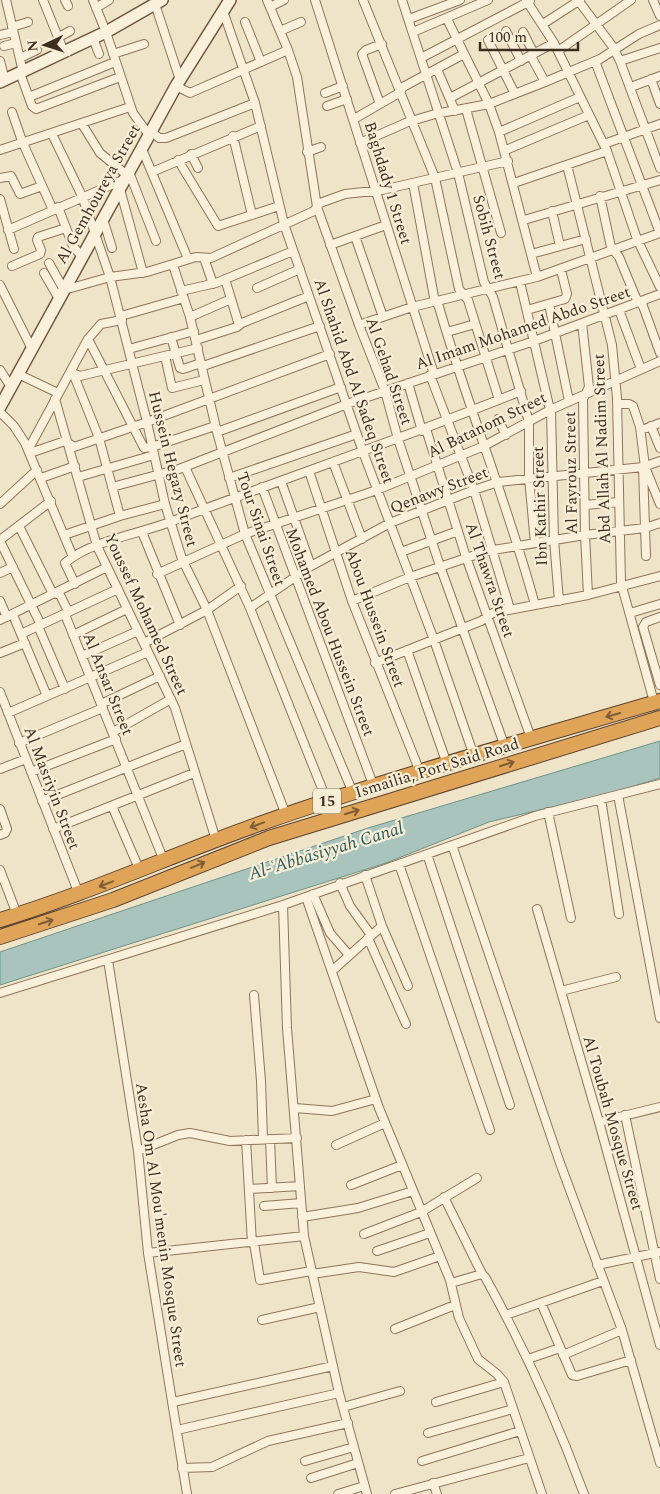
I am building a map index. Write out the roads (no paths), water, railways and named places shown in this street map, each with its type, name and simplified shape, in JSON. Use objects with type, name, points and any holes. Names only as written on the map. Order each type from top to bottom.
[{"type":"highway","name":"Ismailia, Port Said Road","points":[[0,920],[79,894],[216,840],[286,815],[442,765],[657,702]]},
{"type":"highway","name":"Ismailia, Port Said Road","points":[[0,937],[140,890],[269,838],[660,718]]},
{"type":"highway","points":[[442,765],[437,778],[444,784]]},
{"type":"highway","points":[[417,773],[421,784],[418,792]]},
{"type":"main road","name":"Al Gemhoureya Street","points":[[0,407],[178,83],[230,0]]},
{"type":"main road","points":[[3,81],[106,32],[158,1]]},
{"type":"street","points":[[6,0],[22,73],[33,108],[38,109],[120,77]]},
{"type":"street","points":[[44,0],[64,52]]},
{"type":"street","points":[[109,0],[94,4],[106,32],[130,107],[136,119],[150,133],[163,138],[254,103]]},
{"type":"street","points":[[268,4],[284,0]]},
{"type":"street","points":[[316,2],[326,0]]},
{"type":"street","points":[[363,0],[435,178],[459,289],[468,300],[499,400]]},
{"type":"street","name":"Sobih Street","points":[[402,0],[458,173],[484,282],[489,290],[508,349],[529,422],[529,478],[536,543]]},
{"type":"street","points":[[409,20],[460,0]]},
{"type":"street","points":[[413,32],[488,0]]},
{"type":"street","points":[[543,24],[579,0],[620,61],[660,168]]},
{"type":"street","points":[[558,51],[631,0]]},
{"type":"street","points":[[653,0],[660,16]]},
{"type":"street","points":[[158,1],[178,83],[190,93],[288,50]]},
{"type":"street","points":[[421,58],[458,40],[528,1],[554,43],[567,73],[605,147],[622,191],[638,242],[660,288]]},
{"type":"street","name":"Baghdady 1 Street","points":[[316,2],[432,374],[474,490],[494,550],[510,608]]},
{"type":"street","name":"Al Gehad Street","points":[[268,4],[288,50],[298,86],[317,207],[358,325],[385,391],[398,439],[440,566],[505,746]]},
{"type":"street","name":"Al Shahid Abd Al Sadeq Street","points":[[223,11],[261,126],[279,206],[293,251],[363,452],[434,640],[474,756]]},
{"type":"street","points":[[0,16],[9,13]]},
{"type":"street","points":[[447,19],[480,84],[506,150],[536,277]]},
{"type":"street","points":[[0,35],[28,22]]},
{"type":"street","points":[[246,22],[261,62]]},
{"type":"street","points":[[280,31],[301,22]]},
{"type":"street","points":[[360,143],[413,121],[489,104],[515,94],[595,61],[639,34],[660,25]]},
{"type":"street","points":[[59,37],[70,31]]},
{"type":"street","points":[[506,31],[521,61]]},
{"type":"street","points":[[523,32],[544,82]]},
{"type":"street","points":[[93,38],[98,54]]},
{"type":"street","points":[[488,40],[515,94]]},
{"type":"street","points":[[450,98],[480,84],[554,43]]},
{"type":"street","points":[[4,46],[16,44]]},
{"type":"street","points":[[29,97],[144,44]]},
{"type":"street","points":[[380,104],[362,54],[364,51],[382,44]]},
{"type":"street","points":[[620,61],[660,48]]},
{"type":"street","points":[[20,58],[37,50]]},
{"type":"street","points":[[354,119],[464,54]]},
{"type":"street","points":[[0,61],[3,81]]},
{"type":"street","points":[[358,325],[412,307],[489,290],[561,270],[660,233],[595,61]]},
{"type":"street","points":[[438,69],[455,111]]},
{"type":"street","points":[[631,87],[660,76]]},
{"type":"street","points":[[651,79],[660,104]]},
{"type":"street","points":[[325,93],[343,86]]},
{"type":"street","points":[[499,132],[580,97]]},
{"type":"street","points":[[327,106],[347,99]]},
{"type":"street","points":[[0,150],[130,107]]},
{"type":"street","points":[[466,109],[484,167],[501,233]]},
{"type":"street","points":[[12,112],[42,186],[82,257]]},
{"type":"street","points":[[506,150],[589,115]]},
{"type":"street","points":[[82,124],[100,153],[125,179],[156,241]]},
{"type":"street","points":[[514,183],[568,165],[624,137],[660,124]]},
{"type":"street","points":[[152,172],[233,136],[261,126]]},
{"type":"street","name":"Hussein Hegazy Street","points":[[52,134],[82,196],[94,236],[110,277],[147,422],[164,504],[184,563],[207,610],[286,815]]},
{"type":"street","points":[[233,136],[252,215]]},
{"type":"street","points":[[307,152],[321,147]]},
{"type":"street","points":[[142,149],[188,259]]},
{"type":"street","points":[[191,154],[198,168]]},
{"type":"street","points":[[178,160],[216,226],[279,206]]},
{"type":"street","points":[[62,294],[110,277],[143,273],[188,259],[211,258],[314,211],[320,203],[340,196],[413,183],[508,161]]},
{"type":"street","name":"Abd Allah Al Nadim Street","points":[[568,165],[606,315],[616,380],[618,404],[618,502],[622,587],[657,702]]},
{"type":"street","points":[[0,178],[11,176],[20,194],[42,186]]},
{"type":"street","points":[[8,230],[82,196],[125,179]]},
{"type":"street","points":[[125,179],[143,273]]},
{"type":"street","points":[[524,220],[600,196],[660,180]]},
{"type":"street","points":[[413,183],[436,301],[471,412],[498,482],[519,546],[535,605]]},
{"type":"street","points":[[600,196],[610,245],[619,257],[636,298],[644,306],[660,353]]},
{"type":"street","points":[[0,199],[3,220],[14,249]]},
{"type":"street","points":[[552,211],[560,246]]},
{"type":"street","points":[[103,219],[112,248]]},
{"type":"street","points":[[330,245],[386,225]]},
{"type":"street","points":[[12,266],[40,254],[38,237],[66,228]]},
{"type":"street","points":[[355,236],[383,317]]},
{"type":"street","points":[[531,254],[586,239]]},
{"type":"street","points":[[29,451],[56,396],[88,339],[101,324],[213,284],[293,251]]},
{"type":"street","points":[[204,258],[213,284]]},
{"type":"street","points":[[49,263],[62,294]]},
{"type":"street","name":"Tour Sinai Street","points":[[173,264],[194,330],[216,429],[233,497],[245,534],[353,793]]},
{"type":"street","points":[[257,288],[300,269]]},
{"type":"street","points":[[527,310],[567,297],[561,270]]},
{"type":"street","points":[[44,273],[62,294]]},
{"type":"street","points":[[225,279],[239,325]]},
{"type":"street","name":"Ibn Kathir Street","points":[[520,282],[551,410],[554,540],[559,601]]},
{"type":"street","points":[[0,285],[32,349]]},
{"type":"street","name":"Al Imam Mohamed Abdo Street","points":[[112,487],[185,467],[222,451],[347,404],[557,333],[660,294]]},
{"type":"street","points":[[71,372],[79,376],[176,354],[309,296]]},
{"type":"street","points":[[190,317],[231,300]]},
{"type":"street","points":[[550,304],[569,401]]},
{"type":"street","points":[[619,310],[641,369]]},
{"type":"street","name":"Al Fayrouz Street","points":[[582,323],[589,386],[583,399],[588,595]]},
{"type":"street","points":[[447,332],[475,324]]},
{"type":"street","points":[[171,337],[182,369],[320,326]]},
{"type":"street","points":[[129,348],[194,330]]},
{"type":"street","points":[[88,339],[132,428],[144,448],[153,451]]},
{"type":"street","points":[[29,451],[65,442],[74,447],[132,428],[330,354]]},
{"type":"street","points":[[165,356],[172,388],[204,380]]},
{"type":"street","name":"Al Batanom Street","points":[[157,574],[245,534],[377,490],[461,456],[506,435],[569,401],[660,361]]},
{"type":"street","points":[[0,370],[11,387]]},
{"type":"street","points":[[71,372],[99,438],[120,516]]},
{"type":"street","points":[[18,374],[56,396]]},
{"type":"street","name":"Al Thawra Street","points":[[408,383],[487,618],[531,738]]},
{"type":"street","points":[[78,477],[341,388]]},
{"type":"street","points":[[75,584],[65,563],[73,557],[97,546],[142,532],[233,497],[424,430],[521,391]]},
{"type":"street","name":"Youssef Mohamed Street","points":[[56,396],[97,546],[172,699],[216,840]]},
{"type":"street","points":[[618,404],[632,405],[640,430],[644,467],[646,556]]},
{"type":"street","points":[[0,412],[14,426],[29,451],[73,557]]},
{"type":"street","points":[[498,419],[506,435]]},
{"type":"street","points":[[640,430],[660,423]]},
{"type":"street","points":[[651,426],[660,448]]},
{"type":"street","points":[[229,478],[357,434]]},
{"type":"street","name":"Qenawy Street","points":[[250,608],[311,566],[390,523],[448,499],[498,482],[644,467],[660,461]]},
{"type":"street","points":[[333,462],[362,538]]},
{"type":"street","points":[[40,478],[75,466]]},
{"type":"street","points":[[185,467],[241,586],[327,802]]},
{"type":"street","points":[[644,467],[660,504]]},
{"type":"street","points":[[0,504],[37,470]]},
{"type":"street","name":"Abou Hussein Street","points":[[309,471],[352,601],[417,773]]},
{"type":"street","points":[[281,481],[311,566]]},
{"type":"street","name":"Mohamed Abou Hussein Street","points":[[262,487],[374,787]]},
{"type":"street","points":[[51,502],[0,541],[32,606],[65,689]]},
{"type":"street","points":[[585,505],[618,502]]},
{"type":"street","points":[[64,535],[120,516],[164,504]]},
{"type":"street","points":[[352,601],[410,577],[466,557],[494,550],[585,535],[646,528],[660,523]]},
{"type":"street","name":"Al Ansar Street","points":[[19,526],[52,592],[60,595],[67,609],[66,613],[73,635],[164,861]]},
{"type":"street","points":[[400,552],[458,531]]},
{"type":"street","points":[[142,532],[157,574],[180,625]]},
{"type":"street","points":[[0,573],[13,567]]},
{"type":"street","points":[[7,618],[107,567]]},
{"type":"street","points":[[375,663],[510,608],[588,595],[660,576]]},
{"type":"street","points":[[144,643],[207,610],[241,586]]},
{"type":"street","points":[[21,634],[118,589]]},
{"type":"street","points":[[0,600],[7,618],[21,634],[47,696]]},
{"type":"street","points":[[630,613],[660,604]]},
{"type":"street","points":[[73,635],[127,609]]},
{"type":"street","points":[[660,617],[646,622],[643,627],[660,685]]},
{"type":"street","points":[[82,656],[138,631]]},
{"type":"street","points":[[0,653],[25,643]]},
{"type":"street","points":[[407,650],[442,765]]},
{"type":"street","points":[[8,713],[148,652]]},
{"type":"street","points":[[652,656],[660,653]]},
{"type":"street","points":[[19,743],[102,706],[160,676]]},
{"type":"street","name":"Al Masriyin Street","points":[[0,692],[79,894]]},
{"type":"street","points":[[31,772],[114,736],[172,699]]},
{"type":"street","points":[[42,801],[186,744]]},
{"type":"street","points":[[0,770],[26,759]]},
{"type":"street","points":[[53,829],[194,773]]},
{"type":"street","points":[[0,993],[283,905],[548,812],[660,784]]},
{"type":"street","points":[[618,795],[658,999],[660,1018]]},
{"type":"street","points":[[601,799],[619,914]]},
{"type":"street","points":[[112,806],[140,871]]},
{"type":"street","points":[[0,809],[7,829],[5,833],[0,835]]},
{"type":"street","points":[[548,812],[571,918]]},
{"type":"street","points":[[452,845],[560,1162],[622,1330],[660,1463]]},
{"type":"street","points":[[427,854],[510,1105]]},
{"type":"street","points":[[399,864],[490,1130]]},
{"type":"street","points":[[0,870],[23,930]]},
{"type":"street","points":[[365,875],[382,926],[408,986]]},
{"type":"street","points":[[340,884],[350,906],[370,937],[406,1024]]},
{"type":"street","points":[[309,895],[330,933],[349,955]]},
{"type":"street","points":[[309,895],[332,971],[376,1099],[451,1283],[455,1305],[478,1359],[504,1382],[542,1494]]},
{"type":"street","points":[[283,905],[286,1016],[304,1236],[333,1366],[365,1490],[338,1494]]},
{"type":"street","name":"Al Toubah Mosque Street","points":[[537,909],[599,1122],[660,1345]]},
{"type":"street","points":[[332,971],[382,926]]},
{"type":"street","name":"Aesha Om Al Mou'menin Mosque Street","points":[[108,960],[138,1152],[148,1253],[187,1494]]},
{"type":"street","points":[[561,991],[616,977]]},
{"type":"street","points":[[254,995],[272,1188]]},
{"type":"street","points":[[295,1108],[332,1111],[376,1099]]},
{"type":"street","points":[[599,1122],[660,1107]]},
{"type":"street","points":[[625,1116],[657,1253],[660,1279]]},
{"type":"street","points":[[336,1145],[385,1123]]},
{"type":"street","points":[[138,1152],[178,1135],[190,1133],[230,1141],[297,1138]]},
{"type":"street","points":[[246,1140],[253,1243],[260,1280],[359,1267],[394,1272],[440,1256]]},
{"type":"street","points":[[351,1185],[402,1166]]},
{"type":"street","points":[[364,1234],[421,1212],[477,1178]]},
{"type":"street","points":[[249,1189],[300,1186]]},
{"type":"street","points":[[302,1217],[358,1208],[413,1191]]},
{"type":"street","points":[[444,1197],[482,1274],[506,1315],[528,1359],[561,1431],[584,1494]]},
{"type":"street","points":[[264,1206],[301,1203]]},
{"type":"street","points":[[376,1251],[430,1233]]},
{"type":"street","points":[[148,1253],[304,1236]]},
{"type":"street","points":[[598,1265],[657,1253]]},
{"type":"street","points":[[451,1283],[482,1274]]},
{"type":"street","points":[[506,1315],[604,1281]]},
{"type":"street","points":[[541,1303],[570,1374],[574,1376],[631,1360]]},
{"type":"street","points":[[395,1329],[455,1305]]},
{"type":"street","points":[[262,1320],[320,1307]]},
{"type":"street","points":[[528,1359],[561,1351],[622,1330]]},
{"type":"street","points":[[173,1402],[333,1366]]},
{"type":"street","points":[[436,1402],[504,1382]]},
{"type":"street","points":[[343,1407],[400,1391]]},
{"type":"street","points":[[177,1430],[340,1393]]},
{"type":"street","points":[[428,1433],[513,1409]]},
{"type":"street","points":[[182,1468],[212,1467],[268,1441],[348,1423]]},
{"type":"street","points":[[422,1461],[520,1431]]},
{"type":"street","points":[[305,1461],[354,1448]]},
{"type":"street","points":[[395,1494],[529,1458]]},
{"type":"street","points":[[311,1478],[358,1463]]},
{"type":"street","points":[[433,1483],[437,1494]]},
{"type":"water","name":"Al-ʿAbbāsiyyah Canal","points":[[660,741],[660,778],[611,793],[489,822],[386,863],[0,985],[0,952],[368,828]]}]
